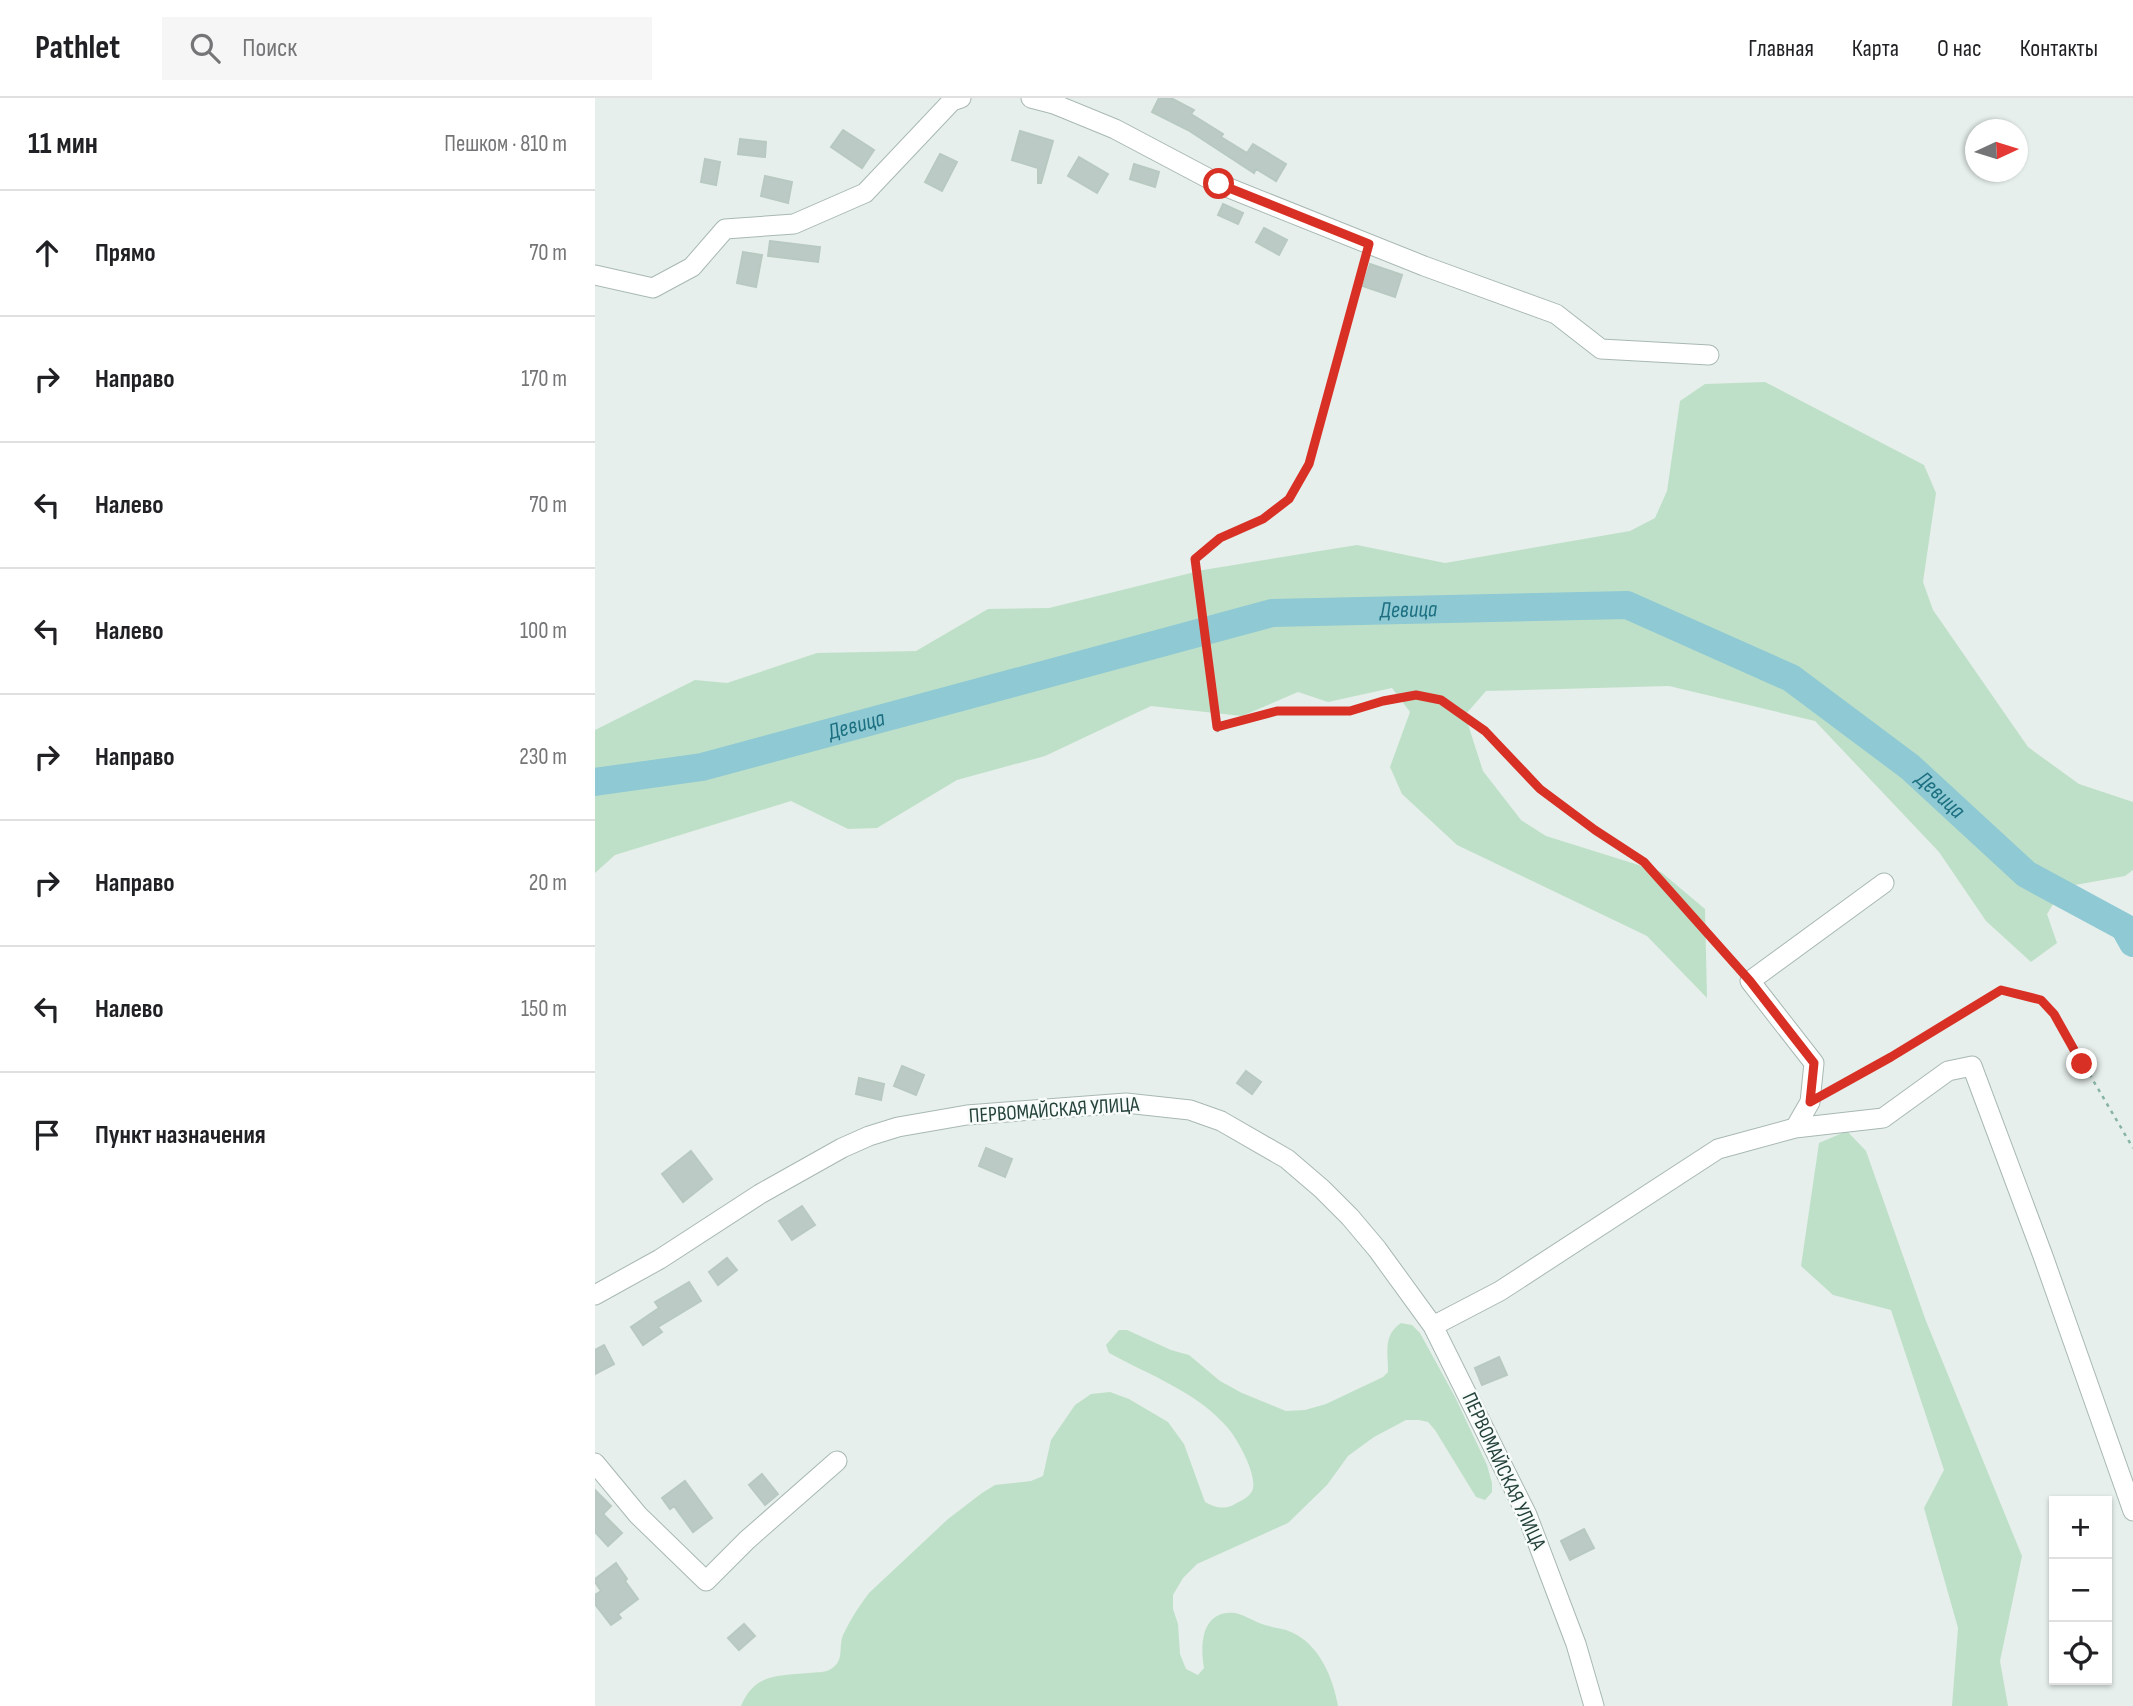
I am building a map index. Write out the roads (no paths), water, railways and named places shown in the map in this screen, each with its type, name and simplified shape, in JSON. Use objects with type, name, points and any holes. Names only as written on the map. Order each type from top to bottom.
[{"type":"street","points":[[595,275],[653,288],[692,268],[725,229],[794,225],[865,193],[952,101],[961,98]]},
{"type":"street","points":[[1031,98],[1054,104],[1115,129],[1219,184],[1556,314],[1601,349],[1709,355]]},
{"type":"street","points":[[1795,1128],[1810,1102],[1814,1063],[1750,981],[1884,883]]},
{"type":"street","points":[[1433,1326],[1500,1292],[1718,1149],[1795,1128],[1883,1118],[1948,1071],[1972,1066],[2043,1256],[2133,1511]]},
{"type":"street","name":"ПЕРВОМАЙСКАЯ УЛИЦА","points":[[595,1295],[660,1259],[760,1194],[842,1148],[898,1127],[967,1115],[1126,1103],[1190,1110],[1210,1117],[1287,1159],[1350,1217],[1433,1326],[1527,1515],[1576,1644],[1594,1706]]},
{"type":"street","points":[[595,1463],[638,1515],[706,1581],[747,1540],[837,1461]]},
{"type":"waterway","name":"Девица","points":[[595,782],[702,767],[1272,613],[1627,605],[1791,678],[1910,767],[2026,874],[2124,927],[2133,943]]}]
